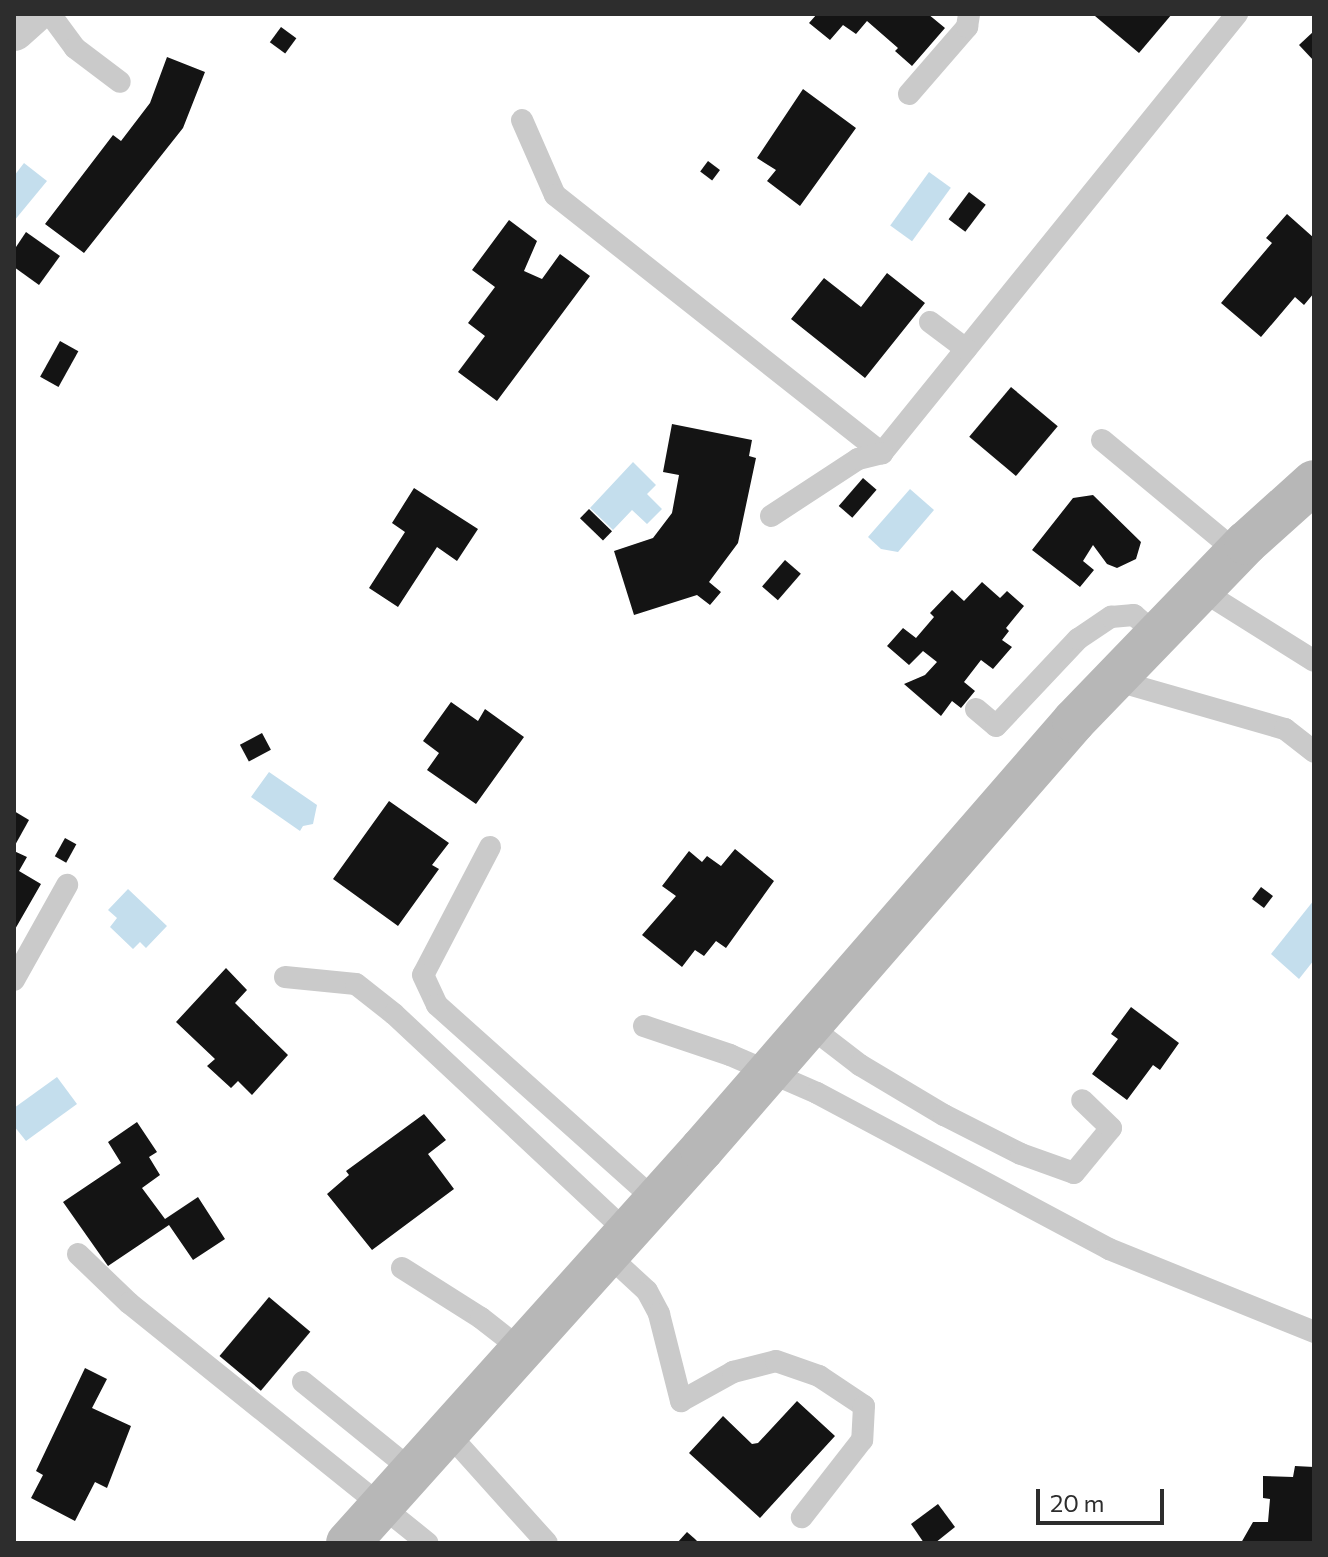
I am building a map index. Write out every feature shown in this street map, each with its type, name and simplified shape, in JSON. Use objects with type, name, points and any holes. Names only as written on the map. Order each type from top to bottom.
[{"type":"street","points":[[14,30],[32,14]]},
{"type":"street","points":[[348,1543],[1114,680],[1237,552],[1314,482]]},
{"type":"lane","points":[[50,14],[75,48],[120,82]]},
{"type":"lane","points":[[909,94],[967,27],[969,14]]},
{"type":"lane","points":[[771,516],[858,459],[882,453],[1237,14]]},
{"type":"lane","points":[[522,120],[555,195],[882,453]]},
{"type":"lane","points":[[930,322],[966,349]]},
{"type":"lane","points":[[1102,440],[1237,552]]},
{"type":"lane","points":[[1201,590],[1314,661]]},
{"type":"lane","points":[[976,709],[996,726],[1078,639],[1111,617],[1134,615],[1157,635]]},
{"type":"lane","points":[[1114,680],[1285,729],[1314,752]]},
{"type":"lane","points":[[490,847],[423,975],[437,1005],[629,1229],[647,1291],[659,1314],[681,1401],[733,1372],[776,1361],[819,1376],[864,1406],[862,1440],[802,1517]]},
{"type":"lane","points":[[14,980],[67,885]]},
{"type":"lane","points":[[285,977],[356,984],[394,1014],[629,1229]]},
{"type":"lane","points":[[808,1025],[860,1065],[944,1115],[1021,1154],[1074,1173],[1111,1128],[1082,1100]]},
{"type":"lane","points":[[644,1026],[768,1072],[852,1109],[1109,1249],[1314,1332]]},
{"type":"lane","points":[[78,1254],[129,1303],[427,1543]]},
{"type":"lane","points":[[402,1268],[481,1318],[522,1350]]},
{"type":"lane","points":[[303,1382],[413,1471]]},
{"type":"lane","points":[[447,1432],[547,1543]]},
{"type":"water","points":[[24,163],[47,181],[14,221],[14,176]]},
{"type":"water","points":[[929,172],[951,188],[912,241],[890,225]]},
{"type":"water","points":[[633,462],[656,485],[647,494],[662,509],[647,524],[632,510],[613,530],[590,508]]},
{"type":"water","points":[[910,489],[934,510],[898,552],[881,549],[868,537]]},
{"type":"water","points":[[269,772],[317,805],[313,824],[303,826],[300,831],[251,797]]},
{"type":"water","points":[[128,889],[167,926],[146,948],[140,942],[133,949],[110,927],[117,918],[108,910]]},
{"type":"water","points":[[1314,900],[1314,960],[1299,979],[1271,954]]},
{"type":"water","points":[[57,1077],[77,1104],[26,1141],[14,1126],[14,1108]]},
{"type":"building","points":[[817,14],[928,14],[945,28],[912,66],[895,51],[898,48],[867,21],[856,34],[843,25],[830,40],[809,23]]},
{"type":"building","points":[[1172,14],[1139,53],[1095,16]]},
{"type":"building","points":[[281,27],[296,38],[285,54],[270,42]]},
{"type":"building","points":[[1314,31],[1314,61],[1299,45]]},
{"type":"building","points":[[167,57],[205,72],[183,128],[84,253],[45,224],[113,135],[121,141],[150,103]]},
{"type":"building","points":[[803,89],[856,128],[800,206],[767,181],[776,170],[757,158]]},
{"type":"building","points":[[708,161],[720,170],[712,180],[700,171]]},
{"type":"building","points":[[969,192],[986,205],[965,232],[949,219]]},
{"type":"building","points":[[1287,214],[1314,238],[1314,293],[1304,305],[1295,297],[1261,337],[1221,303],[1272,243],[1266,238]]},
{"type":"building","points":[[509,220],[537,241],[524,271],[542,279],[560,254],[590,276],[497,401],[458,372],[485,336],[468,323],[495,287],[472,270]]},
{"type":"building","points":[[26,232],[60,256],[39,285],[14,267],[14,250]]},
{"type":"building","points":[[887,273],[925,303],[865,378],[791,319],[824,278],[861,307]]},
{"type":"building","points":[[60,341],[78,351],[58,387],[40,377]]},
{"type":"building","points":[[1011,387],[1058,426],[1016,476],[969,437]]},
{"type":"building","points":[[672,424],[752,440],[749,456],[756,458],[738,543],[709,582],[721,592],[710,605],[697,595],[634,615],[614,551],[653,538],[672,513],[679,475],[663,472]]},
{"type":"building","points":[[863,478],[877,490],[852,518],[839,506]]},
{"type":"building","points":[[414,488],[478,529],[457,561],[437,547],[398,607],[369,588],[405,532],[392,523]]},
{"type":"building","points":[[1093,495],[1141,542],[1136,559],[1117,568],[1107,564],[1093,545],[1083,561],[1094,570],[1080,587],[1032,550],[1073,498]]},
{"type":"building","points":[[589,509],[612,531],[603,541],[580,518]]},
{"type":"building","points":[[785,560],[801,574],[778,600],[762,586]]},
{"type":"building","points":[[982,582],[1000,598],[1007,591],[1024,606],[1006,628],[1009,631],[1002,640],[1012,647],[993,669],[981,660],[964,682],[975,691],[961,708],[952,701],[941,716],[904,684],[925,675],[937,662],[923,651],[909,665],[887,646],[903,628],[916,638],[934,617],[930,613],[952,590],[964,601]]},
{"type":"building","points":[[451,702],[478,721],[485,709],[524,737],[476,804],[427,770],[439,753],[423,741]]},
{"type":"building","points":[[262,733],[271,750],[249,762],[240,745]]},
{"type":"building","points":[[389,801],[449,843],[432,865],[439,869],[398,926],[333,879]]},
{"type":"building","points":[[14,811],[29,820],[14,847]]},
{"type":"building","points":[[65,838],[76,844],[66,863],[55,856]]},
{"type":"building","points":[[735,849],[774,881],[726,948],[716,941],[704,956],[695,950],[682,967],[642,935],[676,896],[662,886],[689,851],[702,862],[707,856],[721,866]]},
{"type":"building","points":[[14,851],[27,857],[19,871],[41,884],[14,931]]},
{"type":"building","points":[[1261,887],[1273,896],[1264,908],[1252,899]]},
{"type":"building","points":[[226,968],[247,990],[235,1003],[288,1055],[252,1095],[238,1081],[231,1088],[207,1066],[215,1059],[176,1022]]},
{"type":"building","points":[[1131,1007],[1179,1043],[1160,1070],[1153,1065],[1127,1100],[1092,1074],[1118,1039],[1111,1034]]},
{"type":"building","points":[[424,1114],[446,1140],[428,1154],[454,1189],[372,1250],[327,1194],[349,1175],[346,1171]]},
{"type":"building","points":[[137,1122],[157,1152],[149,1157],[160,1175],[142,1188],[165,1219],[198,1197],[225,1239],[193,1260],[169,1225],[108,1266],[63,1202],[121,1163],[108,1142]]},
{"type":"building","points":[[269,1297],[310,1332],[261,1391],[220,1356]]},
{"type":"building","points":[[85,1368],[107,1379],[92,1408],[131,1426],[107,1488],[95,1482],[75,1521],[31,1498],[43,1475],[36,1471]]},
{"type":"building","points":[[797,1401],[835,1436],[760,1518],[689,1453],[723,1416],[752,1444],[758,1443]]},
{"type":"building","points":[[1295,1466],[1314,1467],[1314,1543],[1241,1543],[1253,1522],[1268,1522],[1270,1499],[1263,1498],[1263,1476],[1293,1477]]},
{"type":"building","points":[[938,1504],[955,1527],[935,1543],[924,1543],[911,1524]]},
{"type":"building","points":[[687,1532],[695,1539],[699,1543],[677,1543]]}]
